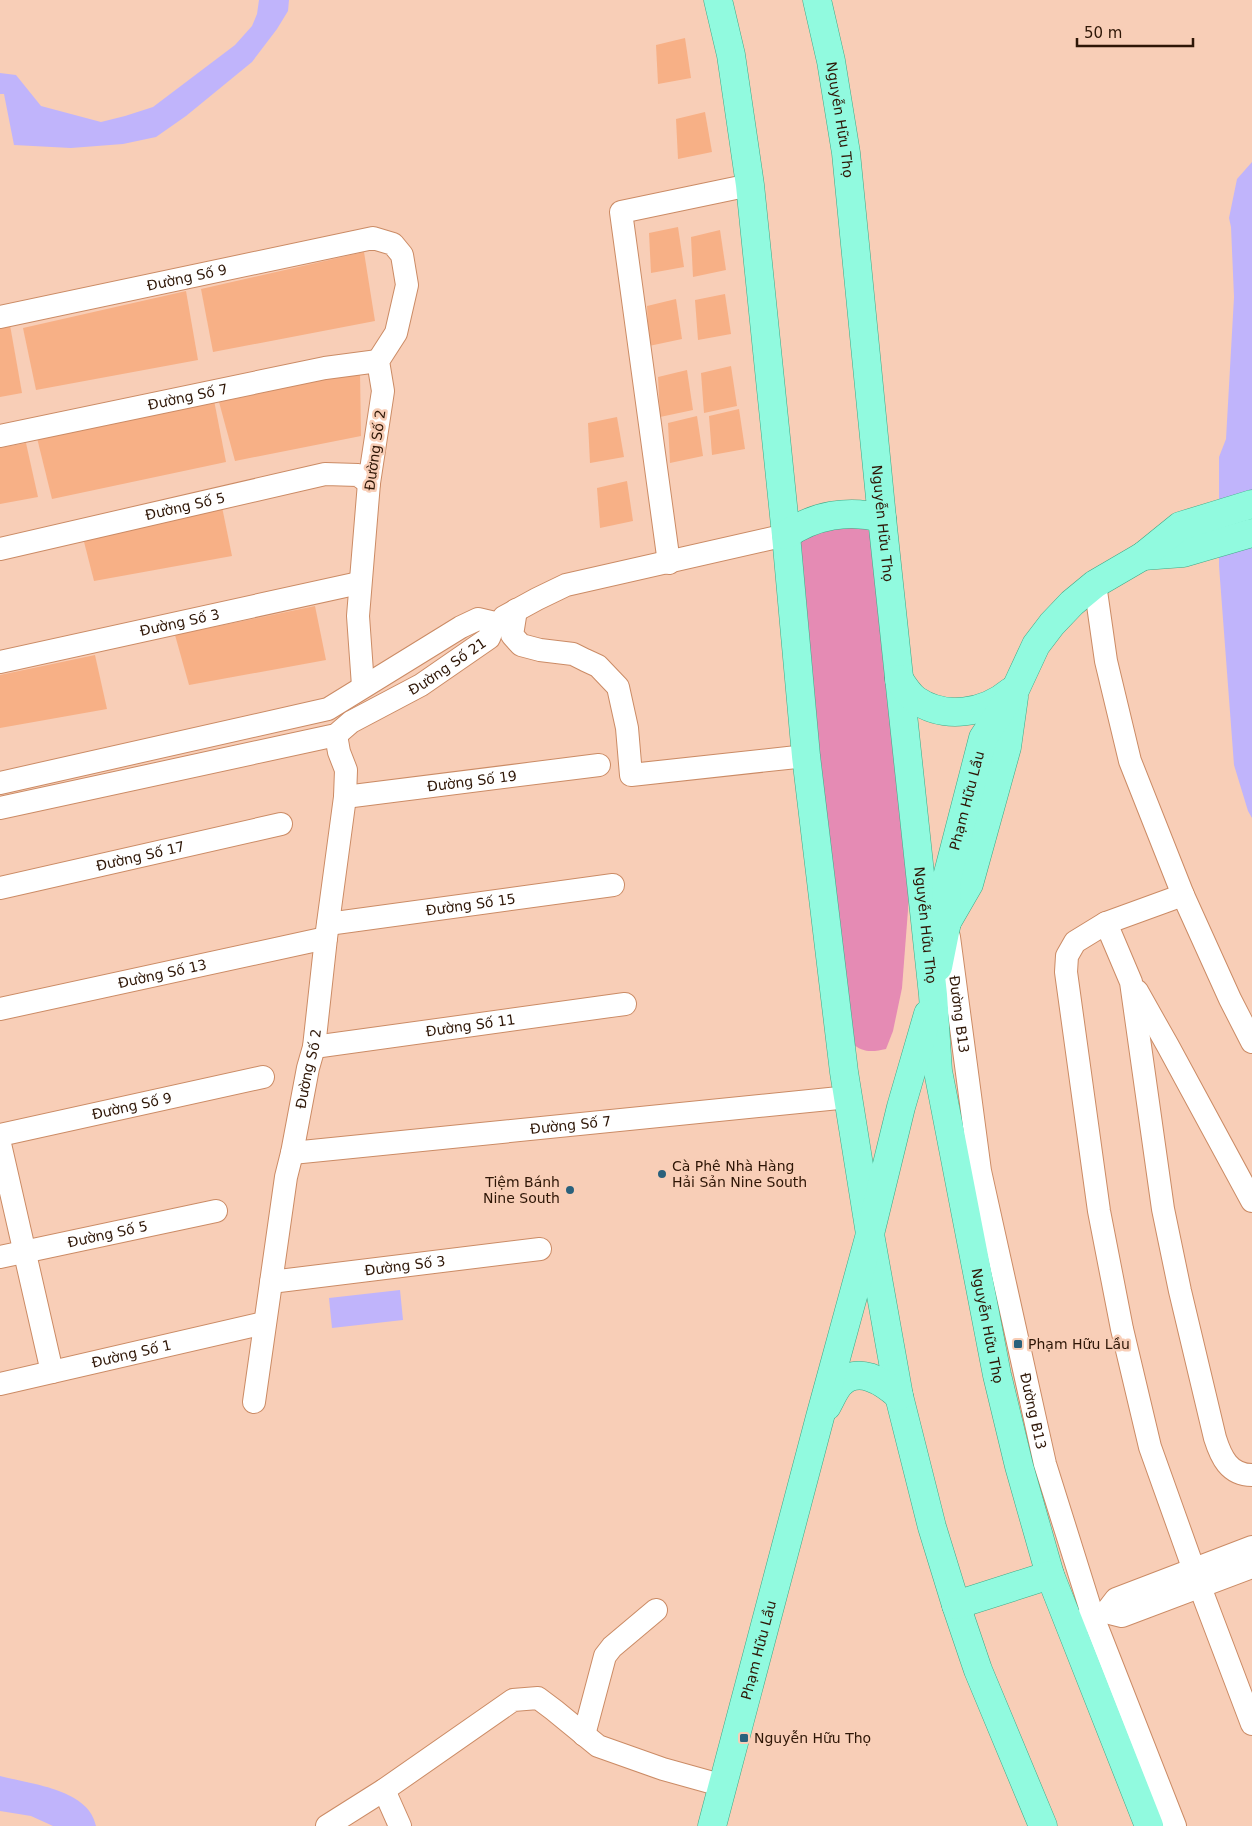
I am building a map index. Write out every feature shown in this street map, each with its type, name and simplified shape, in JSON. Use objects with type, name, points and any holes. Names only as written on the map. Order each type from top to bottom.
[{"type":"main road","points":[[718,0],[731,56],[750,185],[786,534],[806,756],[844,1072],[870,1234],[899,1396],[932,1527],[978,1670],[1043,1826]]},
{"type":"main road","name":"Nguyễn Hữu Thọ","points":[[817,0],[846,152],[882,518],[933,995],[938,1071],[952,1133],[997,1375],[1019,1466],[1050,1574],[1090,1618],[1149,1826]]},
{"type":"main road","name":"Phạm Hữu Lầu","points":[[712,1826],[870,1234],[901,1107],[933,995],[948,922],[946,881],[983,738],[1016,688],[1036,645],[1052,624],[1072,603],[1095,584],[1143,556],[1180,526],[1252,504]]},
{"type":"main road","points":[[786,534],[809,521],[829,516],[849,513],[882,518]]},
{"type":"main road","name":"Phạm Hữu Lầu","points":[[1143,556],[1183,553],[1252,533]]},
{"type":"main road","points":[[899,679],[906,691],[916,700],[930,708],[946,711],[975,711],[988,707],[1016,688]]},
{"type":"main road","points":[[820,1417],[840,1384],[854,1376],[871,1377],[887,1385],[899,1396]]},
{"type":"main road","points":[[956,1605],[1050,1574]]},
{"type":"street","points":[[669,563],[621,212],[750,185]]},
{"type":"street","name":"Đường Số 9","points":[[0,317],[374,238],[393,244],[402,255],[407,285],[396,333],[378,361]]},
{"type":"street","name":"Đường Số 7","points":[[0,436],[325,368],[378,361]]},
{"type":"street","name":"Đường Số 2","points":[[363,686],[358,616],[369,483],[383,391],[378,361]]},
{"type":"street","name":"Đường Số 5","points":[[0,549],[325,474],[358,475],[369,483]]},
{"type":"street","points":[[495,623],[516,610],[566,586],[786,534]]},
{"type":"street","name":"Đường Số 3","points":[[0,662],[360,583]]},
{"type":"street","points":[[1095,584],[1106,661],[1130,761],[1183,895],[1230,999],[1252,1042]]},
{"type":"street","points":[[516,610],[512,635],[521,645],[540,650],[573,654],[598,666],[618,687],[627,728],[631,775],[806,756]]},
{"type":"street","name":"Đường Số 21","points":[[0,783],[328,709],[462,627],[478,619],[495,623],[489,638],[420,685],[351,722],[336,735],[0,808]]},
{"type":"street","name":"Đường Số 2","points":[[254,1402],[286,1177],[314,1047],[345,798],[346,770],[339,752],[336,735]]},
{"type":"street","name":"Đường Số 19","points":[[345,798],[598,765]]},
{"type":"street","name":"Đường Số 17","points":[[0,888],[281,824]]},
{"type":"street","name":"Đường Số 15","points":[[327,931],[613,885]]},
{"type":"street","points":[[1183,895],[1106,923],[1075,942],[1066,956],[1066,972],[1099,1211],[1122,1329],[1150,1446],[1252,1724]]},
{"type":"street","name":"Đường B13","points":[[948,922],[980,1171],[1045,1464],[1090,1618],[1175,1826]]},
{"type":"street","points":[[1106,923],[1131,982],[1252,1201]]},
{"type":"street","name":"Đường Số 13","points":[[0,1009],[327,931]]},
{"type":"street","points":[[1131,982],[1163,1209],[1180,1291],[1215,1438],[1220,1454],[1230,1467],[1242,1475],[1252,1475]]},
{"type":"street","name":"Đường Số 11","points":[[314,1047],[625,1004]]},
{"type":"street","points":[[1141,1051],[1151,1041],[1165,1041]]},
{"type":"street","name":"Đường Số 9","points":[[0,1135],[263,1077]]},
{"type":"street","name":"Đường Số 7","points":[[292,1153],[849,1097]]},
{"type":"street","points":[[0,1144],[52,1372]]},
{"type":"street","name":"Đường Số 5","points":[[0,1257],[216,1211]]},
{"type":"street","name":"Đường Số 3","points":[[271,1282],[540,1249]]},
{"type":"street","name":"Đường Số 1","points":[[0,1384],[264,1323]]},
{"type":"street","points":[[1090,1618],[1122,1616],[1197,1578],[1252,1547]]},
{"type":"street","points":[[1197,1578],[1252,1567]]},
{"type":"street","points":[[584,1734],[605,1656],[656,1610]]},
{"type":"street","points":[[327,1826],[384,1790],[513,1700],[538,1698],[598,1746],[663,1769],[724,1786]]},
{"type":"street","points":[[384,1790],[400,1826]]},
{"type":"shaded area","points":[[259,0],[289,0],[288,11],[277,29],[252,62],[186,116],[156,137],[123,144],[71,148],[14,145],[4,94],[0,94],[0,73],[16,75],[41,106],[101,122],[125,116],[153,107],[235,45],[252,26],[257,14]]},
{"type":"shaded area","points":[[1252,162],[1252,818],[1248,811],[1234,765],[1219,566],[1219,457],[1226,439],[1234,297],[1229,218],[1237,179]]},
{"type":"shaded area","points":[[862,524],[874,536],[909,897],[902,988],[893,1031],[886,1049],[872,1051],[860,1049],[852,1043],[793,546],[802,533]]},
{"type":"shaded area","points":[[400,1290],[403,1320],[332,1328],[329,1298]]},
{"type":"shaded area","points":[[0,1776],[57,1790],[70,1796],[82,1804],[91,1814],[96,1826],[53,1826],[31,1816],[0,1811]]},
{"type":"building","points":[[685,38],[691,78],[658,84],[656,45]]},
{"type":"building","points":[[705,112],[712,152],[678,159],[676,119]]},
{"type":"building","points":[[678,227],[684,267],[651,273],[649,233]]},
{"type":"building","points":[[720,230],[726,270],[693,277],[691,237]]},
{"type":"building","points":[[364,252],[375,321],[213,352],[201,289]]},
{"type":"building","points":[[186,291],[198,360],[36,390],[23,328]]},
{"type":"building","points":[[725,294],[731,334],[698,340],[695,300]]},
{"type":"building","points":[[676,299],[682,339],[649,346],[647,306]]},
{"type":"building","points":[[10,325],[22,393],[0,397],[0,327]]},
{"type":"building","points":[[731,366],[737,406],[704,413],[701,373]]},
{"type":"building","points":[[687,370],[693,410],[660,417],[658,377]]},
{"type":"building","points":[[360,372],[361,436],[235,461],[219,402]]},
{"type":"building","points":[[213,395],[226,462],[52,499],[37,438]]},
{"type":"building","points":[[739,409],[745,449],[712,455],[709,416]]},
{"type":"building","points":[[697,416],[703,456],[670,463],[668,423]]},
{"type":"building","points":[[617,417],[624,457],[590,463],[588,423]]},
{"type":"building","points":[[26,443],[38,497],[0,504],[0,448]]},
{"type":"building","points":[[627,481],[633,521],[600,528],[597,488]]},
{"type":"building","points":[[221,502],[232,556],[94,581],[81,530]]},
{"type":"building","points":[[315,606],[326,660],[189,685],[175,635]]},
{"type":"building","points":[[95,655],[107,709],[0,728],[0,675]]},
{"type":"place","name":"Cà Phê Nhà Hàng Hải Sản Nine South","points":[[662,1174]]},
{"type":"place","name":"Tiệm Bánh Nine South","points":[[570,1190]]},
{"type":"place","name":"Phạm Hữu Lầu","points":[[1018,1344]]},
{"type":"place","name":"Nguyễn Hữu Thọ","points":[[744,1738]]}]
